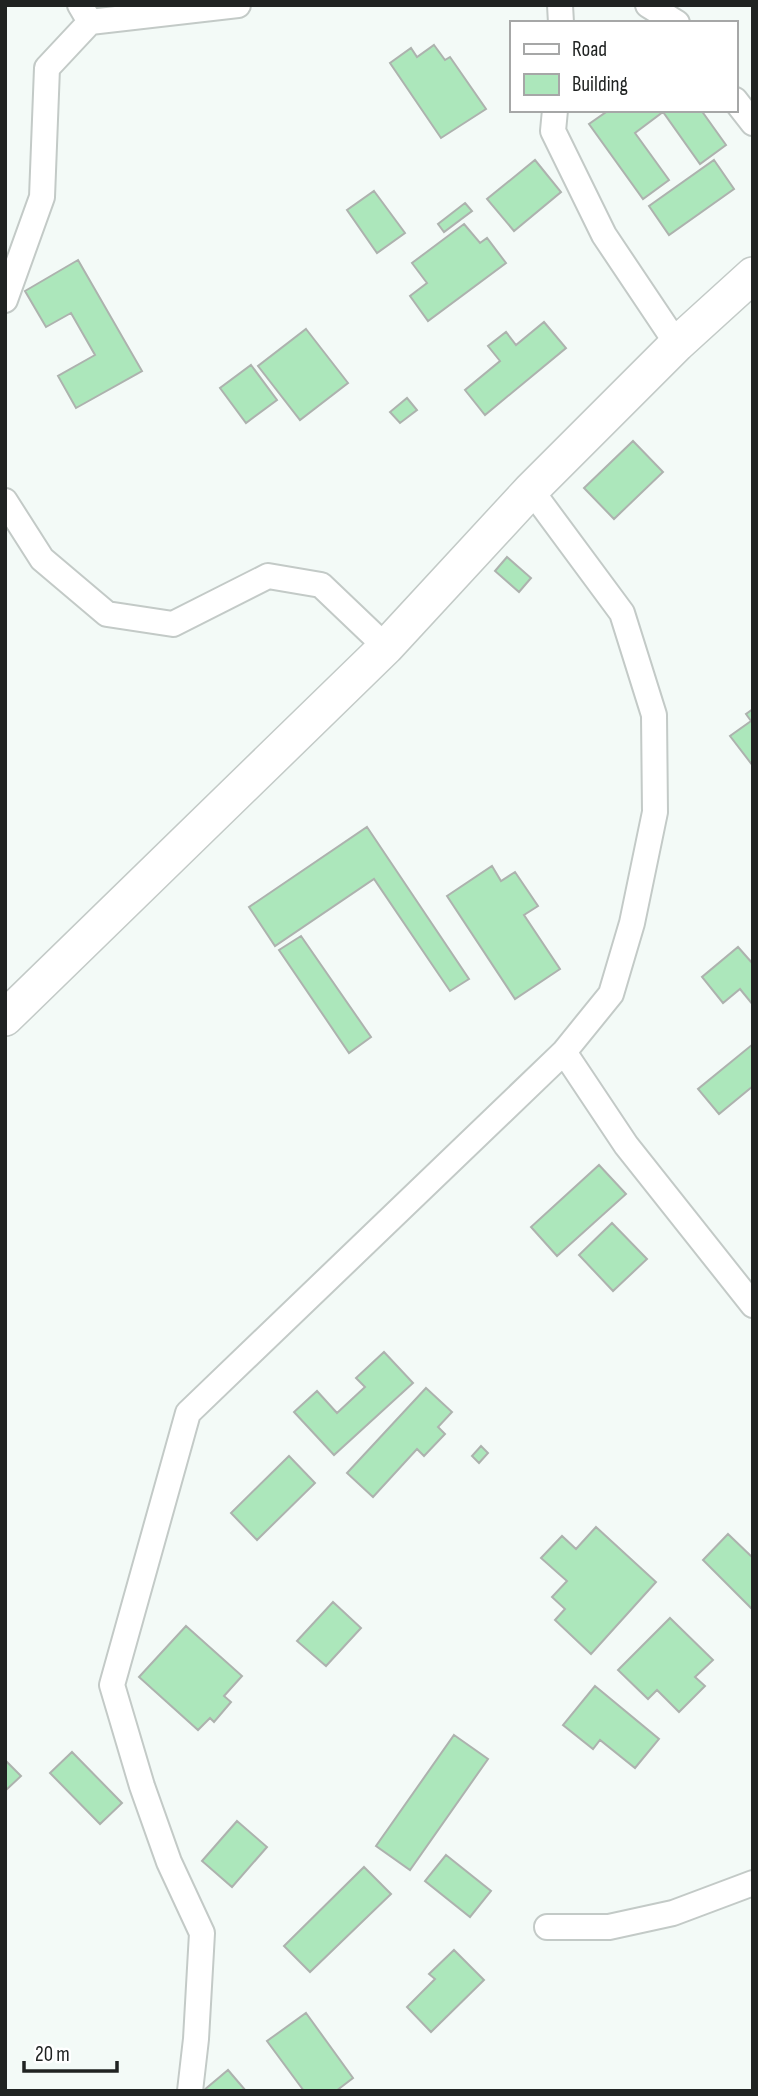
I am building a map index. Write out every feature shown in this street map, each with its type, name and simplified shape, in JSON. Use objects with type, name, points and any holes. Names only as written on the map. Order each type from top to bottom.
[{"type":"street","points":[[5,300],[42,197],[47,68],[85,14],[238,5]]},
{"type":"street","points":[[648,5],[674,21]]},
{"type":"street","points":[[737,103],[753,123]]},
{"type":"street","points":[[555,112],[553,131],[604,235],[677,344]]},
{"type":"street","points":[[5,1018],[386,647],[531,490],[677,344],[753,275]]},
{"type":"street","points":[[190,2091],[202,1933],[169,1862],[142,1786],[112,1685],[188,1413],[564,1052],[611,994],[632,923],[655,811],[654,715],[622,613],[531,490]]},
{"type":"street","points":[[5,501],[41,558],[107,614],[173,624],[268,576],[321,585],[386,647]]},
{"type":"street","points":[[564,1052],[626,1144],[753,1306]]},
{"type":"street","points":[[547,1927],[609,1927],[673,1913],[753,1883]]},
{"type":"building","points":[[434,45],[445,60],[450,57],[486,109],[441,138],[390,63],[411,48],[417,57]]},
{"type":"building","points":[[606,112],[663,112],[635,133],[669,180],[643,199],[589,124]]},
{"type":"building","points":[[663,112],[702,112],[726,145],[700,164]]},
{"type":"building","points":[[535,160],[561,192],[514,231],[487,199]]},
{"type":"building","points":[[714,160],[734,189],[669,235],[649,206]]},
{"type":"building","points":[[374,191],[405,233],[377,253],[347,210]]},
{"type":"building","points":[[465,203],[472,211],[444,232],[438,224]]},
{"type":"building","points":[[464,224],[480,243],[487,238],[506,263],[428,321],[410,296],[427,283],[412,263]]},
{"type":"building","points":[[78,260],[142,371],[76,408],[58,376],[95,355],[71,313],[46,327],[25,291]]},
{"type":"building","points":[[544,322],[566,348],[485,415],[465,390],[500,361],[488,346],[506,332],[516,345]]},
{"type":"building","points":[[306,329],[348,383],[300,420],[258,366]]},
{"type":"building","points":[[251,365],[277,400],[246,423],[220,388]]},
{"type":"building","points":[[407,398],[417,410],[400,423],[390,412]]},
{"type":"building","points":[[633,441],[663,472],[614,519],[584,488]]},
{"type":"building","points":[[507,557],[531,578],[519,592],[495,571]]},
{"type":"building","points":[[753,709],[753,766],[730,736],[751,721],[746,714]]},
{"type":"building","points":[[367,827],[469,979],[450,991],[374,879],[275,946],[249,907]]},
{"type":"building","points":[[492,866],[501,881],[515,872],[538,906],[524,915],[560,969],[515,999],[447,896]]},
{"type":"building","points":[[301,936],[371,1037],[349,1053],[279,950]]},
{"type":"building","points":[[738,947],[753,964],[753,1005],[740,989],[723,1003],[702,977]]},
{"type":"building","points":[[753,1044],[753,1086],[719,1114],[698,1089]]},
{"type":"building","points":[[599,1165],[626,1194],[557,1256],[531,1227]]},
{"type":"building","points":[[612,1223],[647,1259],[613,1291],[579,1255]]},
{"type":"building","points":[[384,1352],[413,1383],[334,1455],[294,1412],[317,1391],[337,1413],[365,1387],[356,1378]]},
{"type":"building","points":[[426,1388],[452,1412],[438,1427],[445,1434],[424,1456],[417,1449],[373,1497],[347,1473]]},
{"type":"building","points":[[481,1446],[488,1453],[479,1463],[472,1456]]},
{"type":"building","points":[[289,1456],[315,1483],[257,1540],[231,1513]]},
{"type":"building","points":[[596,1527],[656,1582],[591,1654],[555,1620],[565,1609],[552,1597],[567,1581],[541,1558],[562,1536],[576,1549]]},
{"type":"building","points":[[728,1534],[753,1558],[753,1610],[703,1560]]},
{"type":"building","points":[[333,1602],[361,1628],[326,1666],[297,1641]]},
{"type":"building","points":[[670,1618],[713,1660],[695,1677],[705,1686],[679,1712],[657,1690],[648,1699],[618,1670]]},
{"type":"building","points":[[186,1626],[242,1676],[224,1696],[231,1702],[214,1722],[210,1718],[198,1730],[139,1677]]},
{"type":"building","points":[[595,1686],[659,1739],[635,1768],[600,1740],[593,1749],[563,1725]]},
{"type":"building","points":[[454,1735],[488,1759],[410,1870],[376,1846]]},
{"type":"building","points":[[72,1752],[122,1803],[100,1824],[50,1773]]},
{"type":"building","points":[[5,1760],[21,1776],[5,1791]]},
{"type":"building","points":[[237,1821],[267,1847],[232,1887],[202,1861]]},
{"type":"building","points":[[446,1855],[491,1891],[470,1917],[425,1881]]},
{"type":"building","points":[[364,1867],[391,1894],[310,1972],[284,1946]]},
{"type":"building","points":[[454,1950],[484,1980],[431,2032],[407,2007],[435,1979],[429,1974]]},
{"type":"building","points":[[306,2013],[353,2078],[336,2091],[304,2091],[267,2041]]},
{"type":"building","points":[[228,2070],[246,2091],[203,2091]]}]
